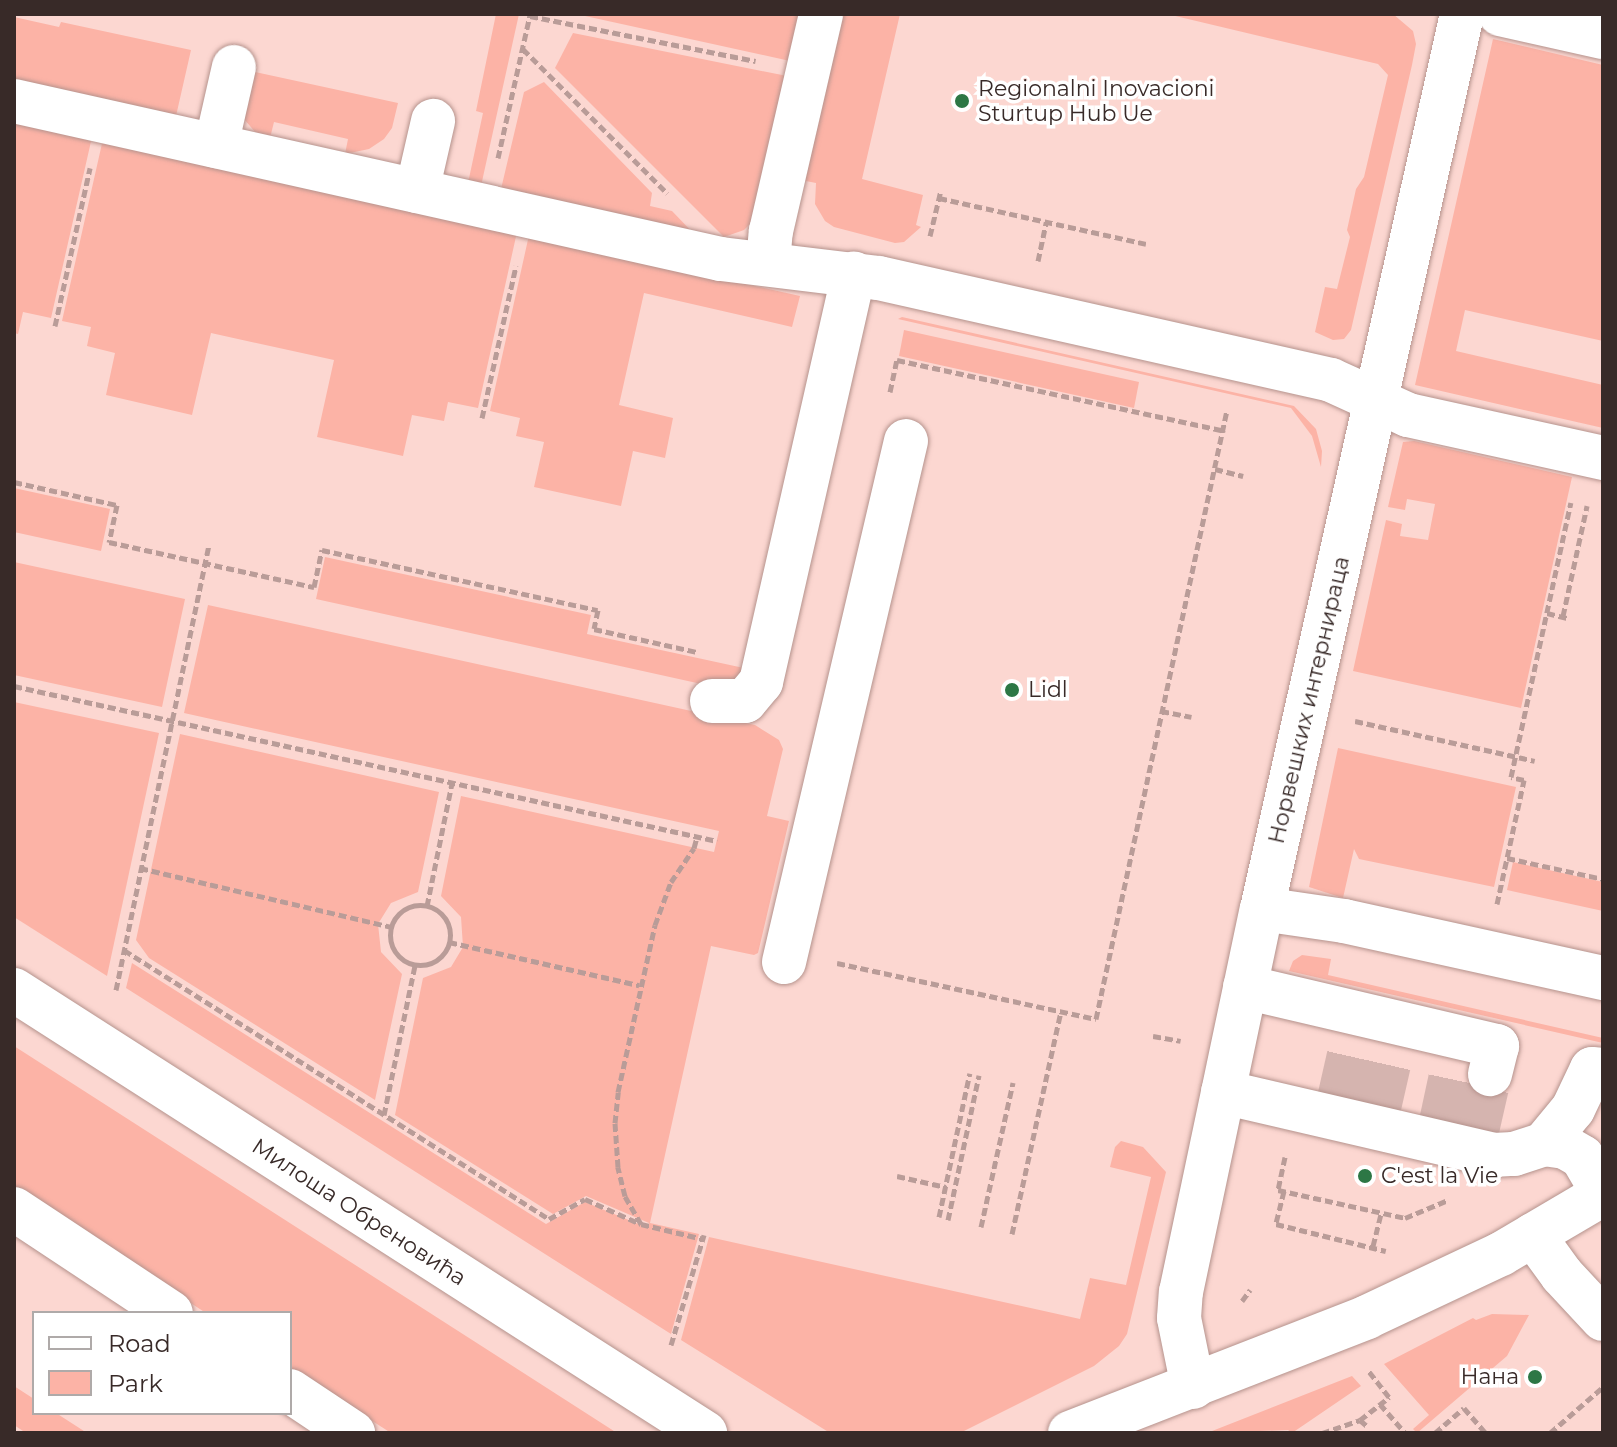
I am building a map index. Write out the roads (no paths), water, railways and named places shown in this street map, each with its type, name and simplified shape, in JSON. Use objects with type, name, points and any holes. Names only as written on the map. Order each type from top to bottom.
[{"type":"street","points":[[768,263],[771,231],[821,14]]},
{"type":"street","name":"Норвешких интернираца","points":[[1193,1387],[1182,1342],[1179,1305],[1374,398],[1462,14]]},
{"type":"street","points":[[1500,14],[1603,37]]},
{"type":"street","points":[[216,146],[234,67]]},
{"type":"street","points":[[14,101],[721,259],[854,273],[1331,380],[1408,415],[1589,472]]},
{"type":"street","points":[[417,191],[433,121]]},
{"type":"street","points":[[712,701],[745,701],[753,696],[764,673],[854,273]]},
{"type":"street","points":[[803,961],[896,423]]},
{"type":"street","points":[[1262,909],[1344,921],[1603,978]]},
{"type":"street","points":[[1245,987],[1375,1032],[1468,1059]]},
{"type":"street","name":"Милоша Обреновића","points":[[14,990],[705,1433]]},
{"type":"street","points":[[1479,1141],[1573,1109],[1592,1069],[1603,1070]]},
{"type":"street","points":[[1070,1433],[1367,1317],[1533,1235],[1603,1194],[1575,1151],[1479,1141],[1357,1113],[1223,1092]]},
{"type":"street","points":[[14,1209],[168,1311]]},
{"type":"street","points":[[1533,1235],[1562,1275],[1603,1319]]},
{"type":"street","points":[[292,1392],[353,1433]]},
{"type":"tunnel","points":[[1339,1099],[1352,1042]]},
{"type":"tunnel","points":[[1379,1108],[1392,1051]]},
{"type":"tunnel","points":[[1441,1122],[1453,1066]]},
{"type":"tunnel","points":[[1477,1131],[1490,1074]]},
{"type":"place","name":"Regionalni Inovacioni Sturtup Hub Ue","points":[[962,101]]},
{"type":"place","name":"Lidl","points":[[1012,690]]},
{"type":"place","name":"C'est la Vie","points":[[1365,1176]]},
{"type":"place","name":"Нана","points":[[1535,1377]]}]
